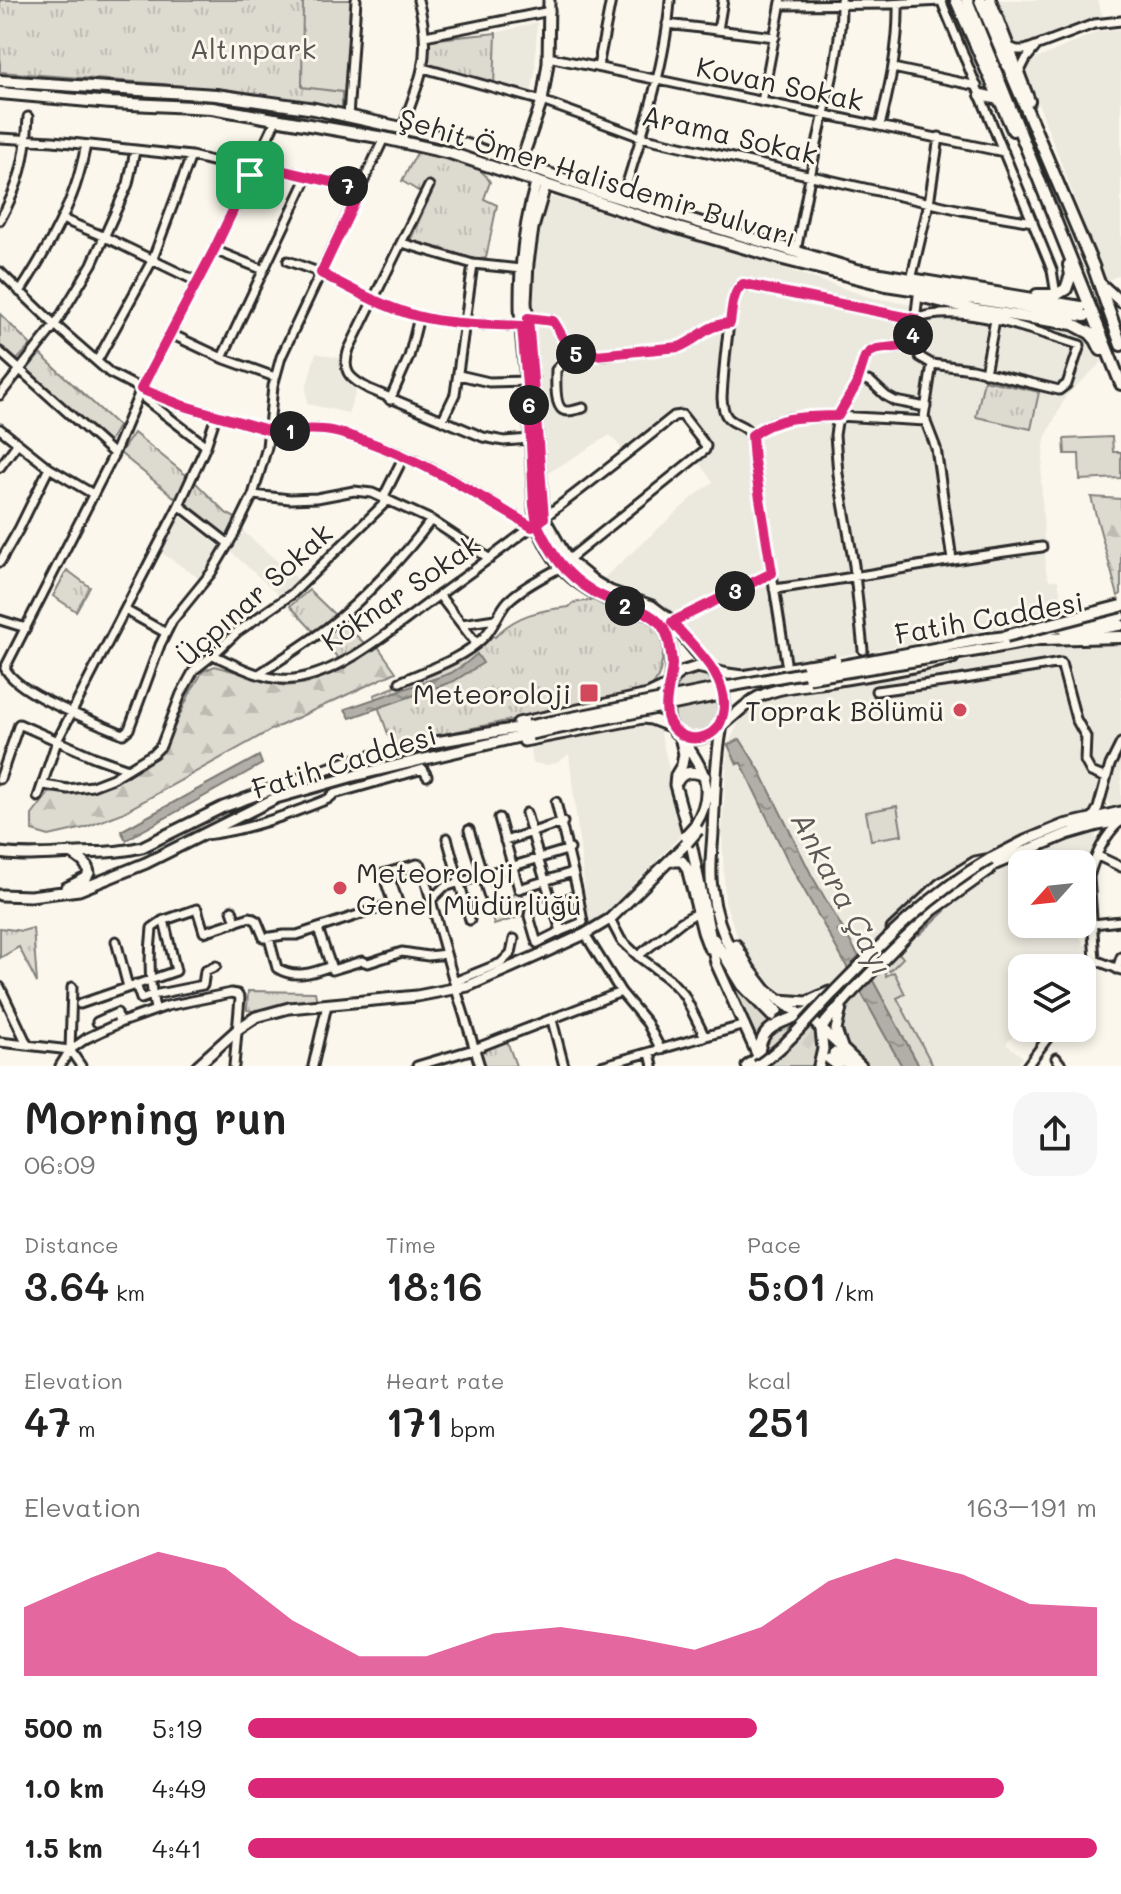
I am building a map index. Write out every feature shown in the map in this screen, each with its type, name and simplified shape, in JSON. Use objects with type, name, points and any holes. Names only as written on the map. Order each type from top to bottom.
[{"type":"highway","points":[[956,0],[1018,142],[1047,196]]},
{"type":"highway","points":[[967,0],[1047,196],[1086,311],[1121,384]]},
{"type":"highway","points":[[980,0],[1099,282],[1117,316],[1121,345]]},
{"type":"highway","points":[[990,0],[1034,114],[1042,149]]},
{"type":"highway","name":"Şehit Ömer Halisdemir Bulvarı","points":[[0,81],[216,95],[315,109],[447,138],[622,199],[856,270],[1063,309]]},
{"type":"highway","points":[[979,91],[999,99]]},
{"type":"highway","name":"Şehit Ömer Halisdemir Bulvarı","points":[[0,93],[212,108],[384,138],[461,157],[783,259],[886,285],[1086,311]]},
{"type":"highway","points":[[985,293],[1052,295],[1066,289],[1071,275],[1055,217]]},
{"type":"highway","points":[[783,259],[977,310],[1070,323],[1088,331],[1096,340],[1121,392]]},
{"type":"highway","points":[[1020,317],[1040,317],[1063,309],[1061,300],[1052,295]]},
{"type":"highway","points":[[1006,636],[1121,606]]},
{"type":"highway","points":[[1041,639],[1121,637]]},
{"type":"main road","points":[[520,165],[542,101],[550,6]]},
{"type":"main road","points":[[538,523],[525,322],[520,303],[523,238],[540,184]]},
{"type":"main road","points":[[540,184],[528,263],[525,322],[534,505],[538,523],[571,577],[611,601],[649,613],[661,624],[668,637],[672,663],[666,704],[684,754],[675,785],[690,834],[716,963]]},
{"type":"main road","points":[[1099,282],[1121,302]]},
{"type":"main road","points":[[197,1066],[256,1017],[289,1008],[417,996],[455,985],[468,986],[585,934],[610,919],[669,861],[707,814],[710,775],[725,704],[720,681],[672,622],[652,606],[610,591],[565,563]]},
{"type":"main road","name":"Fatih Caddesi","points":[[986,644],[1006,636],[1121,616]]},
{"type":"main road","name":"Fatih Caddesi","points":[[0,895],[44,895],[79,890],[146,863],[276,798],[530,730],[986,644],[1041,639],[1121,625]]},
{"type":"main road","points":[[472,736],[656,693],[669,685],[673,678],[697,667],[742,676],[928,645],[986,644]]},
{"type":"main road","points":[[465,748],[507,744],[643,718],[691,739],[704,737],[757,697],[784,689],[934,663],[986,644]]},
{"type":"main road","name":"Fatih Caddesi","points":[[0,853],[116,853],[142,847],[223,807],[347,762],[430,743],[530,730]]},
{"type":"main road","points":[[675,730],[710,775],[711,870],[714,901],[722,928],[750,982],[775,1014],[742,985],[709,929]]},
{"type":"main road","points":[[675,785],[685,773],[710,775]]},
{"type":"main road","points":[[747,1066],[760,1064],[790,1039],[911,916],[957,879],[1052,829],[1119,817]]},
{"type":"main road","points":[[610,919],[636,886],[690,834]]},
{"type":"main road","points":[[44,895],[86,878],[88,866],[71,853]]},
{"type":"main road","points":[[669,861],[682,861],[687,868],[707,944],[760,1064]]},
{"type":"main road","points":[[760,1064],[760,1045],[769,1030],[784,1020],[813,1009],[940,884],[975,862],[992,862]]},
{"type":"main road","points":[[819,1066],[823,1049],[821,1030],[844,1001],[933,910],[989,870],[992,862]]},
{"type":"main road","points":[[711,870],[738,949],[759,983],[801,1016],[809,1018],[821,1030],[836,1054],[850,1066]]},
{"type":"main road","points":[[777,999],[807,1002],[832,990]]},
{"type":"main road","points":[[838,1066],[836,1024],[844,1001]]},
{"type":"main road","points":[[836,1054],[861,1066]]},
{"type":"street","points":[[348,117],[356,0]]},
{"type":"street","points":[[402,142],[402,128],[423,68],[425,36],[418,0]]},
{"type":"street","points":[[598,67],[611,0]]},
{"type":"street","points":[[622,199],[655,80],[670,0]]},
{"type":"street","points":[[718,30],[723,0]]},
{"type":"street","points":[[762,102],[781,2],[898,4],[941,0],[1052,270],[1052,295]]},
{"type":"street","points":[[796,252],[835,67],[841,2]]},
{"type":"street","points":[[880,126],[893,68],[899,26],[898,4]]},
{"type":"street","points":[[425,36],[550,6]]},
{"type":"street","points":[[1008,47],[1017,50],[1037,46],[1099,23],[1121,21]]},
{"type":"street","points":[[667,24],[775,37]]},
{"type":"street","points":[[1019,73],[1037,46]]},
{"type":"street","name":"Kovan Sokak","points":[[548,57],[1004,152]]},
{"type":"street","name":"Arama Sokak","points":[[423,68],[542,101],[641,137],[929,203],[1033,222]]},
{"type":"street","points":[[893,68],[979,91]]},
{"type":"street","points":[[0,220],[19,181],[28,117]]},
{"type":"street","points":[[277,118],[198,282],[141,389],[114,454],[5,668],[17,683],[71,712],[123,734],[129,729],[166,633],[211,573],[253,495],[267,447],[275,377],[281,357],[384,138]]},
{"type":"street","points":[[911,280],[929,203],[939,137]]},
{"type":"street","points":[[0,138],[191,156],[250,175]]},
{"type":"street","points":[[20,292],[62,219],[76,186],[86,145]]},
{"type":"street","points":[[0,395],[55,325],[92,264],[128,184],[135,151]]},
{"type":"street","points":[[97,361],[152,261],[191,156]]},
{"type":"street","points":[[255,164],[361,189]]},
{"type":"street","points":[[222,358],[308,176]]},
{"type":"street","points":[[429,186],[349,349],[345,367],[355,382],[390,400],[483,437],[504,441],[530,439]]},
{"type":"street","points":[[62,219],[198,282]]},
{"type":"street","points":[[402,243],[473,264],[521,269]]},
{"type":"street","points":[[214,250],[264,270]]},
{"type":"street","points":[[288,261],[321,273],[374,301],[419,317],[466,324],[553,321],[573,352],[586,356],[679,347],[716,324],[730,323]]},
{"type":"street","points":[[442,421],[455,394],[459,375],[473,264]]},
{"type":"street","points":[[0,272],[110,373],[141,389],[181,405],[268,430],[322,429],[343,433],[404,456],[538,523]]},
{"type":"street","points":[[786,662],[752,435],[746,428],[727,418],[723,405],[723,381],[736,292],[743,284],[915,320],[926,315],[957,314],[1008,322],[1080,345],[1067,384],[1059,390],[932,364],[920,357],[915,320]]},
{"type":"street","points":[[863,650],[835,435],[838,416],[856,385],[865,357],[877,349],[912,345],[918,296]]},
{"type":"street","points":[[390,400],[409,357],[419,317]]},
{"type":"street","points":[[985,373],[995,320]]},
{"type":"street","points":[[171,334],[222,358],[275,377]]},
{"type":"street","points":[[0,352],[114,454]]},
{"type":"street","points":[[573,352],[556,370],[558,404],[566,411],[583,408]]},
{"type":"street","points":[[932,364],[924,417],[936,448],[952,560]]},
{"type":"street","points":[[459,375],[489,382],[527,381]]},
{"type":"street","points":[[858,378],[871,382],[895,401],[926,407]]},
{"type":"street","points":[[141,389],[145,399],[206,446]]},
{"type":"street","points":[[175,423],[181,405]]},
{"type":"street","name":"Köknar Sokak","points":[[213,655],[271,678],[292,680],[331,668],[362,650],[490,559],[674,416],[682,415],[706,446],[705,450],[565,563]]},
{"type":"street","points":[[38,797],[57,741],[179,505],[216,416]]},
{"type":"street","points":[[752,435],[772,423],[789,418],[838,416],[926,421]]},
{"type":"street","points":[[0,429],[49,468],[93,494]]},
{"type":"street","points":[[0,467],[17,444]]},
{"type":"street","name":"Üçpınar Sokak","points":[[44,785],[68,789],[92,786],[113,778],[154,753],[161,746],[194,670],[237,632],[292,594],[386,499],[404,456]]},
{"type":"street","points":[[0,562],[49,468]]},
{"type":"street","points":[[253,495],[290,499],[354,491],[372,493],[431,520],[490,559]]},
{"type":"street","points":[[179,505],[229,544]]},
{"type":"street","points":[[259,674],[328,627],[360,599],[419,537],[431,520]]},
{"type":"street","points":[[774,589],[1042,547]]},
{"type":"street","points":[[400,682],[465,653],[489,632],[508,601],[565,563]]},
{"type":"street","points":[[672,622],[772,573]]},
{"type":"street","points":[[439,595],[476,643]]},
{"type":"street","points":[[125,610],[166,633]]},
{"type":"street","points":[[462,624],[495,619]]},
{"type":"street","points":[[0,620],[26,628]]},
{"type":"street","points":[[876,691],[1061,663],[1076,719],[1086,737],[1085,761],[1091,772],[1106,778]]},
{"type":"street","points":[[0,779],[19,724],[128,769]]},
{"type":"street","points":[[1103,845],[1101,834],[1093,822],[1110,765],[1121,743]]},
{"type":"street","points":[[201,836],[278,818],[334,794],[423,769],[427,776]]},
{"type":"street","points":[[1096,861],[1119,817],[1107,808],[1102,796]]},
{"type":"street","points":[[556,802],[583,922],[537,943],[530,910],[577,896]]},
{"type":"street","points":[[526,813],[561,931]]},
{"type":"street","points":[[499,818],[519,889],[573,872]]},
{"type":"street","points":[[505,841],[562,822]]},
{"type":"street","points":[[469,830],[490,900]]},
{"type":"street","points":[[447,838],[470,920]]},
{"type":"street","points":[[431,900],[444,887],[569,849]]},
{"type":"street","points":[[1098,856],[1121,867]]},
{"type":"street","points":[[159,1008],[156,985],[151,979],[150,949],[152,928],[164,920],[197,909],[204,932],[250,917],[255,919],[264,938],[297,935],[396,903],[386,873],[417,864],[421,865],[480,1066]]},
{"type":"street","points":[[232,910],[236,922]]},
{"type":"street","points":[[638,956],[698,912]]},
{"type":"street","points":[[610,919],[621,940],[684,995],[705,1037]]},
{"type":"street","points":[[80,1004],[176,971],[164,920]]},
{"type":"street","points":[[1096,924],[1121,921]]},
{"type":"street","points":[[318,929],[332,970],[402,952],[428,956],[446,954]]},
{"type":"street","points":[[585,934],[621,992],[647,1023],[661,1050]]},
{"type":"street","points":[[269,938],[277,968],[285,973],[311,974],[331,966]]},
{"type":"street","points":[[455,985],[501,963],[511,953],[514,939]]},
{"type":"street","points":[[116,941],[119,966],[141,999],[203,985],[205,971],[216,966]]},
{"type":"street","points":[[1096,960],[1119,970],[1121,957]]},
{"type":"street","points":[[0,987],[27,1044]]},
{"type":"street","points":[[72,987],[70,1050],[81,1066]]},
{"type":"street","points":[[417,1066],[474,1049],[621,992]]},
{"type":"street","points":[[60,1066],[70,1050],[119,1023],[159,1008],[237,994],[240,998],[234,1066]]},
{"type":"street","points":[[313,1066],[327,1005]]},
{"type":"street","points":[[97,1022],[117,1013],[119,1023]]},
{"type":"street","points":[[552,1020],[564,1066]]},
{"type":"street","points":[[601,1066],[745,1025]]},
{"type":"street","points":[[0,1042],[70,1050]]},
{"type":"street","points":[[1027,1066],[1045,1042]]},
{"type":"street","points":[[650,1053],[653,1066]]},
{"type":"street","points":[[1056,1058],[1062,1066]]},
{"type":"shaded area","points":[[997,0],[1097,0],[1104,20],[1017,48]]},
{"type":"shaded area","points":[[537,22],[531,95],[494,86],[496,33]]},
{"type":"shaded area","points":[[1121,29],[1121,274],[1106,281],[1026,71],[1032,61],[1097,32]]},
{"type":"shaded area","points":[[552,197],[607,212],[670,235],[733,251],[869,297],[1077,331],[1091,343],[1102,362],[1066,396],[1045,438],[1041,480],[1046,571],[1049,580],[1058,580],[1064,617],[742,672],[731,671],[719,662],[674,616],[604,578],[713,482],[698,461],[712,445],[680,408],[625,452],[610,435],[545,475],[534,324],[533,264],[538,229],[547,200]]},
{"type":"shaded area","points":[[316,353],[339,358],[345,378],[357,389],[348,413],[307,404],[306,388]]},
{"type":"shaded area","points":[[180,516],[221,547],[200,579],[161,552]]},
{"type":"shaded area","points":[[244,532],[300,581],[281,597],[231,552]]},
{"type":"shaded area","points":[[1121,640],[1121,805],[1110,806],[1108,789],[1098,788],[1094,810],[1031,830],[973,858],[909,908],[830,988],[815,997],[793,999],[780,995],[767,985],[740,944],[725,902],[722,831],[728,745],[739,721],[751,710],[772,699],[812,688],[1044,646]]},
{"type":"shaded area","points":[[649,725],[659,727],[684,832],[611,908],[589,926],[569,754],[557,763],[533,763],[530,747]]},
{"type":"shaded area","points":[[1094,830],[1097,841],[1094,850],[1038,850]]},
{"type":"shaded area","points":[[1008,865],[1008,938],[1080,938],[1084,945],[1088,944],[1086,954],[1008,954],[1006,1044],[1023,1057],[1016,1066],[919,1066],[872,979],[927,922]]},
{"type":"green space","name":"Altınpark","points":[[0,0],[303,0],[302,87],[342,92],[342,109],[164,84],[0,72]]},
{"type":"green space","points":[[229,0],[356,0],[348,117],[315,109]]},
{"type":"green space","points":[[496,33],[494,86],[428,66],[428,40]]},
{"type":"green space","points":[[418,151],[468,163],[490,182],[484,199],[497,205],[486,258],[474,260],[410,241],[432,192],[427,185],[420,192],[402,181]]},
{"type":"green space","points":[[0,314],[31,345],[17,360],[0,345]]},
{"type":"green space","points":[[40,354],[118,426],[109,442],[27,370]]},
{"type":"green space","points":[[984,380],[1039,392],[1031,429],[976,417]]},
{"type":"green space","points":[[134,433],[196,483],[226,513],[237,519],[228,537],[222,536],[120,453]]},
{"type":"green space","points":[[1112,437],[1113,452],[1121,452],[1121,478],[1080,480],[1079,454],[1065,454],[1064,439]]},
{"type":"green space","points":[[1091,497],[1121,499],[1121,594],[1118,596]]},
{"type":"green space","points":[[67,570],[90,587],[76,611],[53,596]]},
{"type":"green space","points":[[309,590],[364,643],[340,660],[290,606]]},
{"type":"green space","points":[[598,599],[645,619],[660,635],[663,647],[661,666],[657,679],[645,692],[392,745],[374,695],[449,666],[470,653],[490,634],[495,637],[520,619]]},
{"type":"green space","points":[[377,645],[396,672],[271,730],[122,813],[84,828],[49,836],[32,831],[32,815],[49,793],[96,788],[141,768],[163,751],[203,671],[215,666],[285,686],[308,683],[341,670]]},
{"type":"green space","points":[[697,672],[709,675],[717,684],[721,710],[713,728],[694,734],[676,724],[672,707],[682,680],[688,674]]},
{"type":"green space","points":[[897,806],[902,835],[871,840],[866,812]]},
{"type":"green space","points":[[522,892],[528,914],[494,925],[488,902]]},
{"type":"green space","points":[[943,909],[945,911],[899,953],[903,958],[890,971],[885,968],[886,976],[894,972],[905,994],[897,998],[933,1066],[919,1066],[872,979],[921,928]]},
{"type":"green space","points":[[0,928],[22,931],[33,928],[37,983],[19,947],[0,958]]},
{"type":"green space","points":[[718,953],[772,1020],[757,1038]]},
{"type":"green space","points":[[860,990],[902,1066],[866,1066],[843,1043],[840,1021],[846,1007]]},
{"type":"green space","points":[[248,991],[315,992],[317,1002],[253,1011],[247,1010]]},
{"type":"green space","points":[[800,1020],[811,1028],[816,1039],[812,1066],[765,1066],[765,1048],[771,1036]]},
{"type":"green space","points":[[507,1041],[516,1066],[484,1066],[479,1051]]},
{"type":"water","points":[[477,654],[483,663],[454,681],[350,718],[345,709],[451,673]]},
{"type":"water","points":[[740,739],[760,771],[812,876],[919,1066],[902,1066],[788,861],[741,763],[737,764],[728,745]]},
{"type":"water","points":[[259,756],[262,764],[126,840],[121,831]]},
{"type":"tunnel","points":[[777,1011],[834,1053]]},
{"type":"tunnel","points":[[772,1016],[827,1057]]},
{"type":"place","name":"Meteoroloji","points":[[589,693]]},
{"type":"place","name":"Toprak Bölümü","points":[[960,710]]},
{"type":"place","name":"Meteoroloji Genel Müdürlüğü","points":[[340,888]]},
{"type":"route","points":[[250,175],[141,389],[181,405],[268,430],[322,429],[343,433],[428,467],[532,527],[537,524],[548,547],[571,577],[611,601],[649,613],[661,624],[668,637],[672,663],[666,696],[672,727],[691,739],[712,733],[721,725],[724,712],[724,693],[720,681],[672,622],[772,573],[752,435],[772,423],[789,418],[838,416],[856,385],[865,357],[877,349],[912,345],[915,319],[743,284],[736,292],[730,323],[716,324],[679,347],[586,356],[573,352],[553,321],[528,318],[544,518],[537,524],[522,326],[466,324],[419,317],[374,301],[321,273],[361,189],[255,164],[250,175]]},
{"type":"water label","name":"Ankara Çayı","points":[[843,893]]}]
